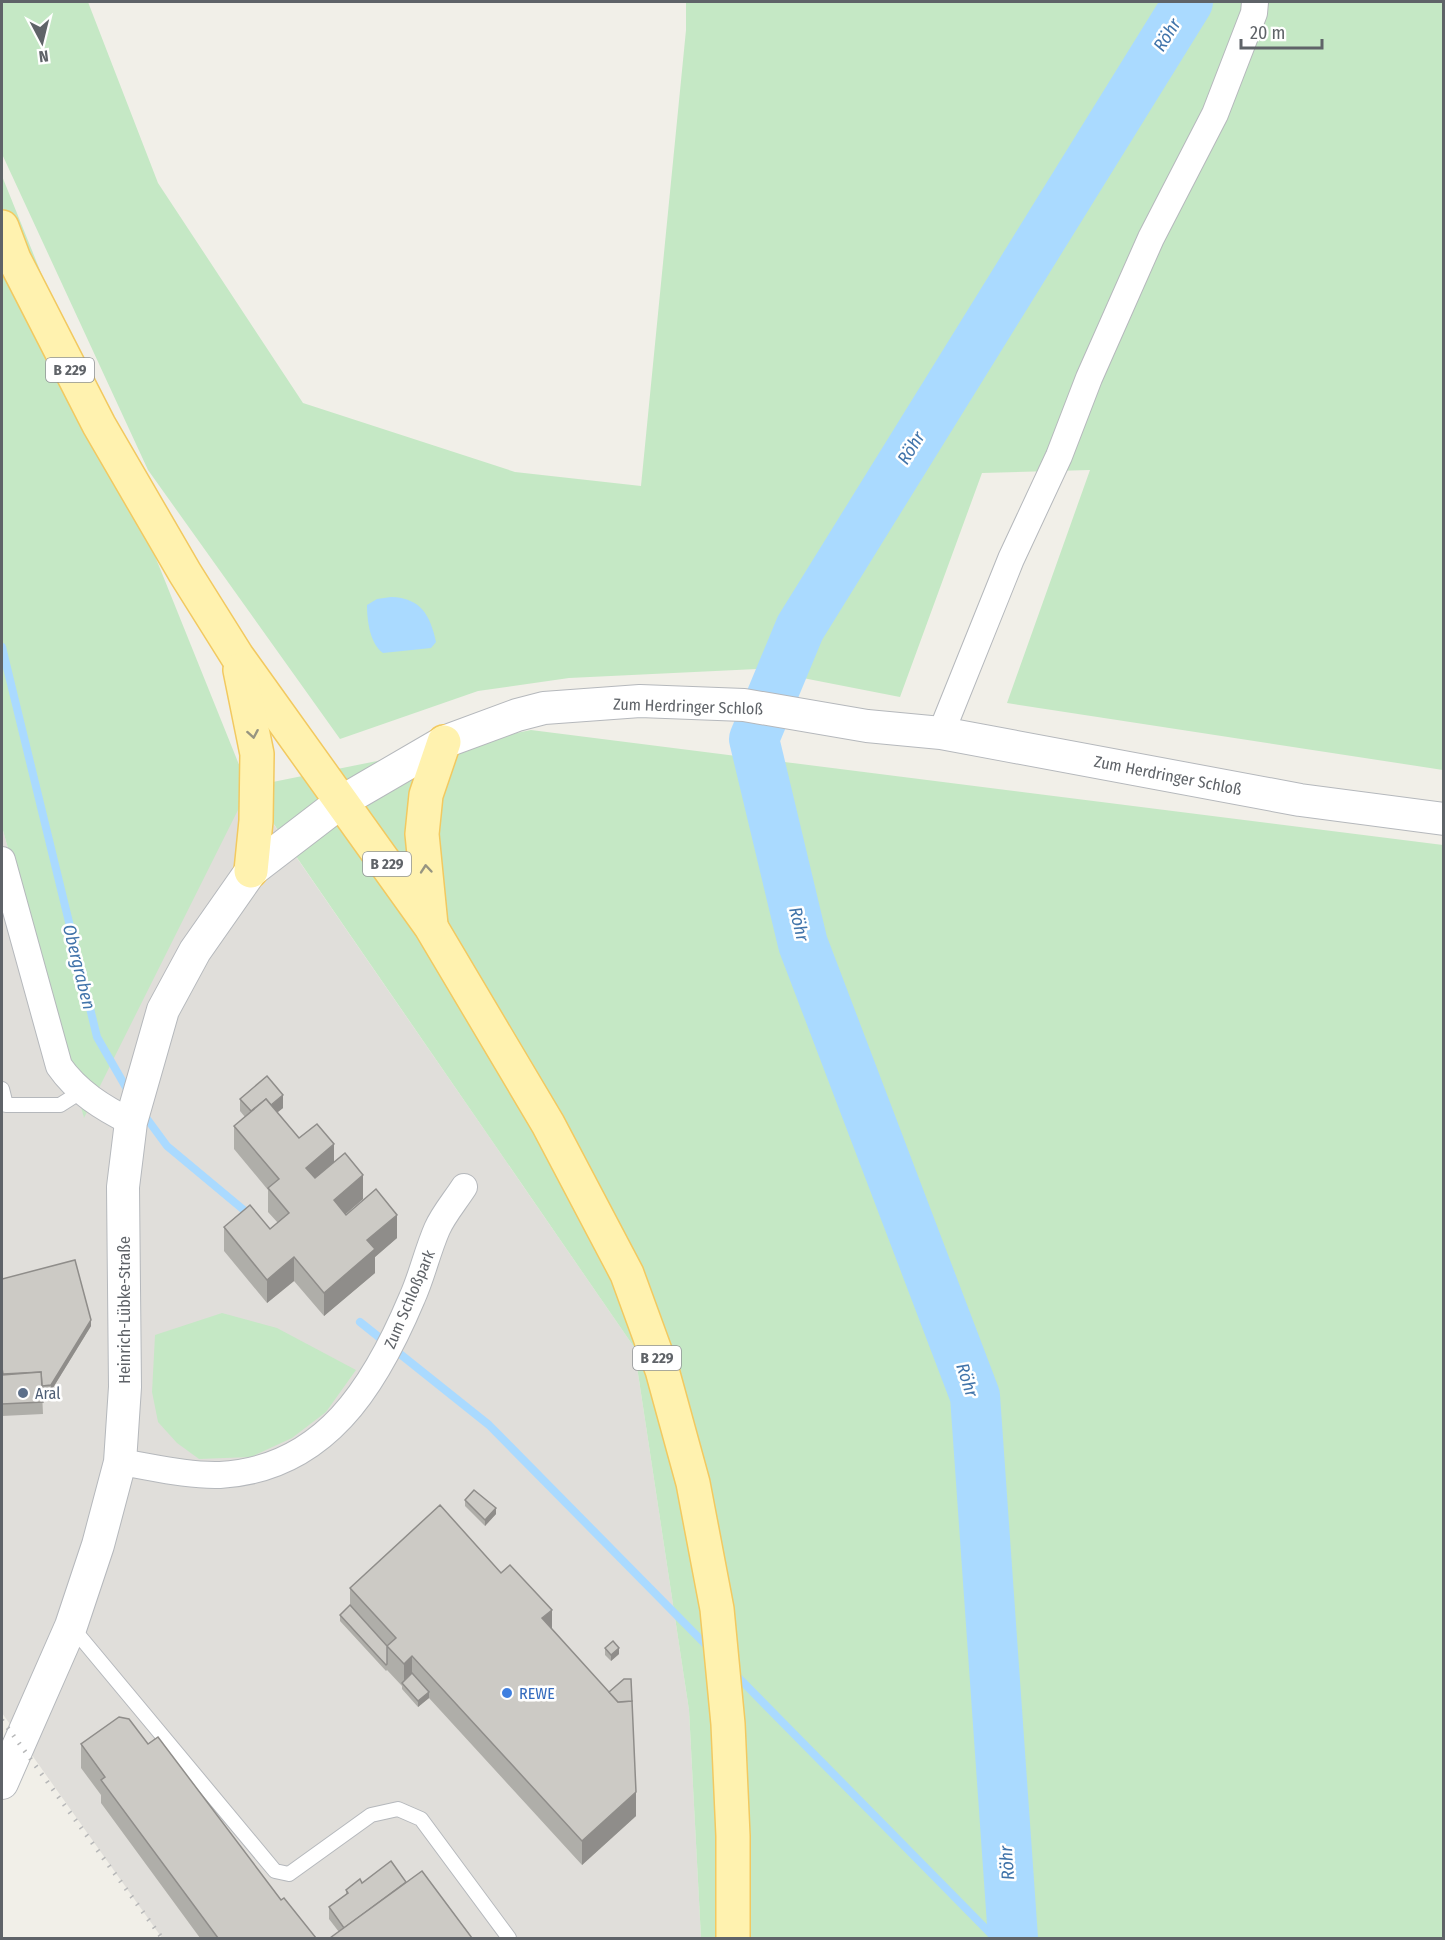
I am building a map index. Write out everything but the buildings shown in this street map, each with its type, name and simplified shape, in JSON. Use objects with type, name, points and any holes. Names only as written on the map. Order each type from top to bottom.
[{"type":"main road","name":"B 229","points":[[2,227],[14,259],[99,425],[237,656],[431,927],[548,1124],[627,1274],[662,1371],[690,1472],[717,1609],[728,1724],[733,1836],[734,1938]]},
{"type":"main road","points":[[237,656],[257,754],[257,810],[250,871]]},
{"type":"main road","points":[[431,927],[422,834],[426,795],[444,742]]},
{"type":"street","points":[[941,733],[1011,560],[1059,456],[1089,378],[1152,238],[1215,114],[1254,13],[1255,2]]},
{"type":"street","name":"Zum Herdringer Schloß","points":[[131,1122],[147,1059],[163,1010],[195,951],[250,871],[341,802],[444,742],[544,708],[640,701],[744,705],[867,726],[941,733],[1300,800],[1443,819]]},
{"type":"street","points":[[2,860],[54,1055],[67,1077],[82,1091],[102,1108],[131,1122]]},
{"type":"street","name":"Heinrich-Lübke-Straße","points":[[2,1783],[71,1626],[98,1545],[120,1462],[125,1387],[123,1187],[131,1122]]},
{"type":"street","name":"Zum Schloßpark","points":[[120,1462],[217,1475],[252,1471],[282,1462],[316,1443],[342,1418],[383,1360],[420,1281],[437,1228],[464,1187]]},
{"type":"lane","points":[[2,1089],[6,1105],[60,1105],[82,1091]]},
{"type":"lane","points":[[71,1626],[274,1871],[290,1874],[371,1815],[398,1809],[421,1819],[509,1938]]},
{"type":"shaded area","points":[[248,787],[634,1347],[689,1710],[701,1938],[162,1938],[2,1713],[2,827],[84,1117]]},
{"type":"green space","points":[[2,2],[88,2],[158,183],[303,403],[515,472],[641,486],[686,30],[686,2],[1443,2],[1443,770],[1007,703],[1090,470],[982,473],[900,697],[757,669],[569,678],[478,691],[340,739],[148,470],[2,154]]},
{"type":"green space","points":[[2,176],[248,787],[531,730],[1443,845],[1443,1938],[701,1938],[689,1710],[634,1347],[249,788],[84,1118],[2,827]]},
{"type":"green space","points":[[222,1313],[277,1328],[356,1370],[326,1412],[292,1438],[251,1457],[199,1459],[177,1443],[158,1422],[152,1392],[155,1335]]},
{"type":"water","points":[[391,597],[410,601],[427,616],[436,642],[431,648],[383,653],[375,644],[370,632],[367,605],[377,599]]},
{"type":"waterway","name":"Röhr","points":[[1013,1938],[975,1396],[803,944],[754,739],[800,628],[1188,2]]},
{"type":"waterway","name":"Obergraben","points":[[2,647],[97,1037],[131,1096]]},
{"type":"waterway","name":"Obergraben","points":[[142,1112],[167,1146],[251,1216]]},
{"type":"waterway","points":[[360,1322],[489,1425],[710,1649]]},
{"type":"waterway","points":[[734,1673],[995,1938]]},
{"type":"railway","points":[[2,1720],[162,1938]]},
{"type":"place","name":"Aral","points":[[23,1393]]},
{"type":"place","name":"REWE","points":[[507,1693]]}]
